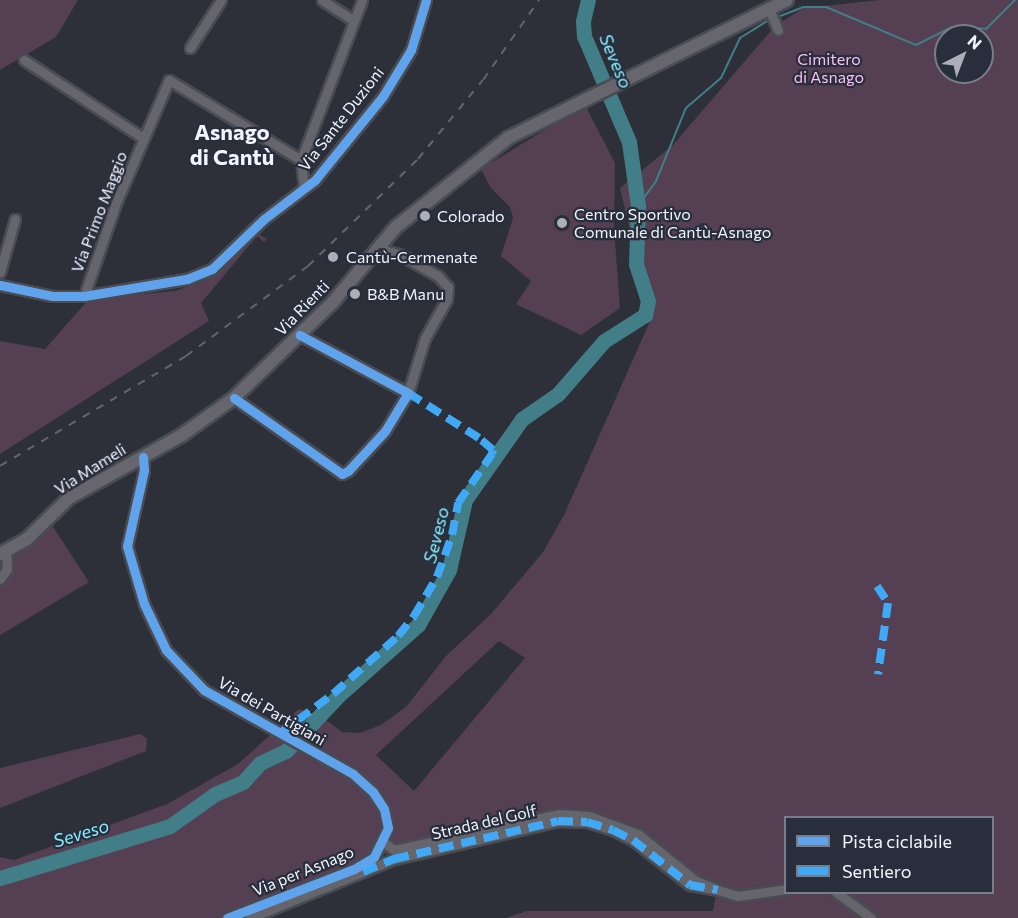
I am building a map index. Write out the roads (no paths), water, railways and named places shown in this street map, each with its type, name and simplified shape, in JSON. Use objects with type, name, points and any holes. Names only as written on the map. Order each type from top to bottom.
[{"type":"main road","name":"Via Rienti","points":[[142,457],[234,398],[333,303],[396,227],[508,138],[594,92],[773,19],[784,1]]},
{"type":"main road","name":"Via Mameli","points":[[3,553],[27,539],[69,498],[142,457]]},
{"type":"street","points":[[189,48],[221,0]]},
{"type":"street","points":[[322,0],[353,20]]},
{"type":"street","points":[[304,188],[301,160],[362,0]]},
{"type":"street","name":"Via Sante Duzioni","points":[[0,285],[52,296],[84,296],[200,276],[304,188],[383,96],[411,50],[426,0]]},
{"type":"street","name":"Via Primo Maggio","points":[[24,60],[143,138]]},
{"type":"street","name":"Via Primo Maggio","points":[[84,296],[143,138],[169,80],[301,160]]},
{"type":"street","points":[[0,272],[15,219]]},
{"type":"street","points":[[234,398],[342,474],[385,431],[408,393],[426,338],[447,300],[448,287],[438,276],[400,255],[377,248]]},
{"type":"street","points":[[300,335],[408,393]]},
{"type":"street","name":"Via dei Partigiani","points":[[142,457],[144,470],[127,546],[144,604],[166,650],[204,690],[353,774],[373,792],[384,809],[388,828],[383,842]]},
{"type":"street","points":[[0,579],[8,569],[3,553]]},
{"type":"street","name":"Strada del Golf","points":[[383,842],[394,850],[559,814],[589,816],[638,834],[696,881],[718,890],[738,896],[784,889]]},
{"type":"street","name":"Strada del Golf","points":[[250,918],[394,859],[558,820],[587,822],[613,830],[633,840],[690,885],[718,890]]},
{"type":"street","name":"Via per Asnago","points":[[227,918],[354,869],[374,857],[383,842]]},
{"type":"street","points":[[839,894],[871,918]]},
{"type":"waterway","name":"Seveso","points":[[0,878],[170,826],[215,794],[243,782],[260,763],[286,751],[338,696],[418,625],[449,570],[465,500],[522,419],[558,394],[604,341],[645,315],[648,301],[636,264],[638,206],[629,142],[584,36],[583,21],[588,0]]},
{"type":"waterway","points":[[775,18],[803,7],[826,7],[916,45],[952,27],[986,29],[1015,0]]},
{"type":"waterway","points":[[638,206],[656,181],[686,108],[721,78],[740,38],[769,20]]},
{"type":"railway","points":[[0,466],[186,356],[308,266],[418,159],[483,80],[539,0]]},
{"type":"place","name":"Colorado","points":[[425,216]]},
{"type":"place","name":"Centro Sportivo Comunale di Cantù-Asnago","points":[[562,223]]},
{"type":"place","name":"Cantù-Cermenate","points":[[333,257]]},
{"type":"place","name":"B&B Manu","points":[[355,294]]},
{"type":"district","name":"Asnago di Cantù","points":[[232,144]]},
{"type":"park label","name":"Cimitero di Asnago","points":[[829,68]]}]
